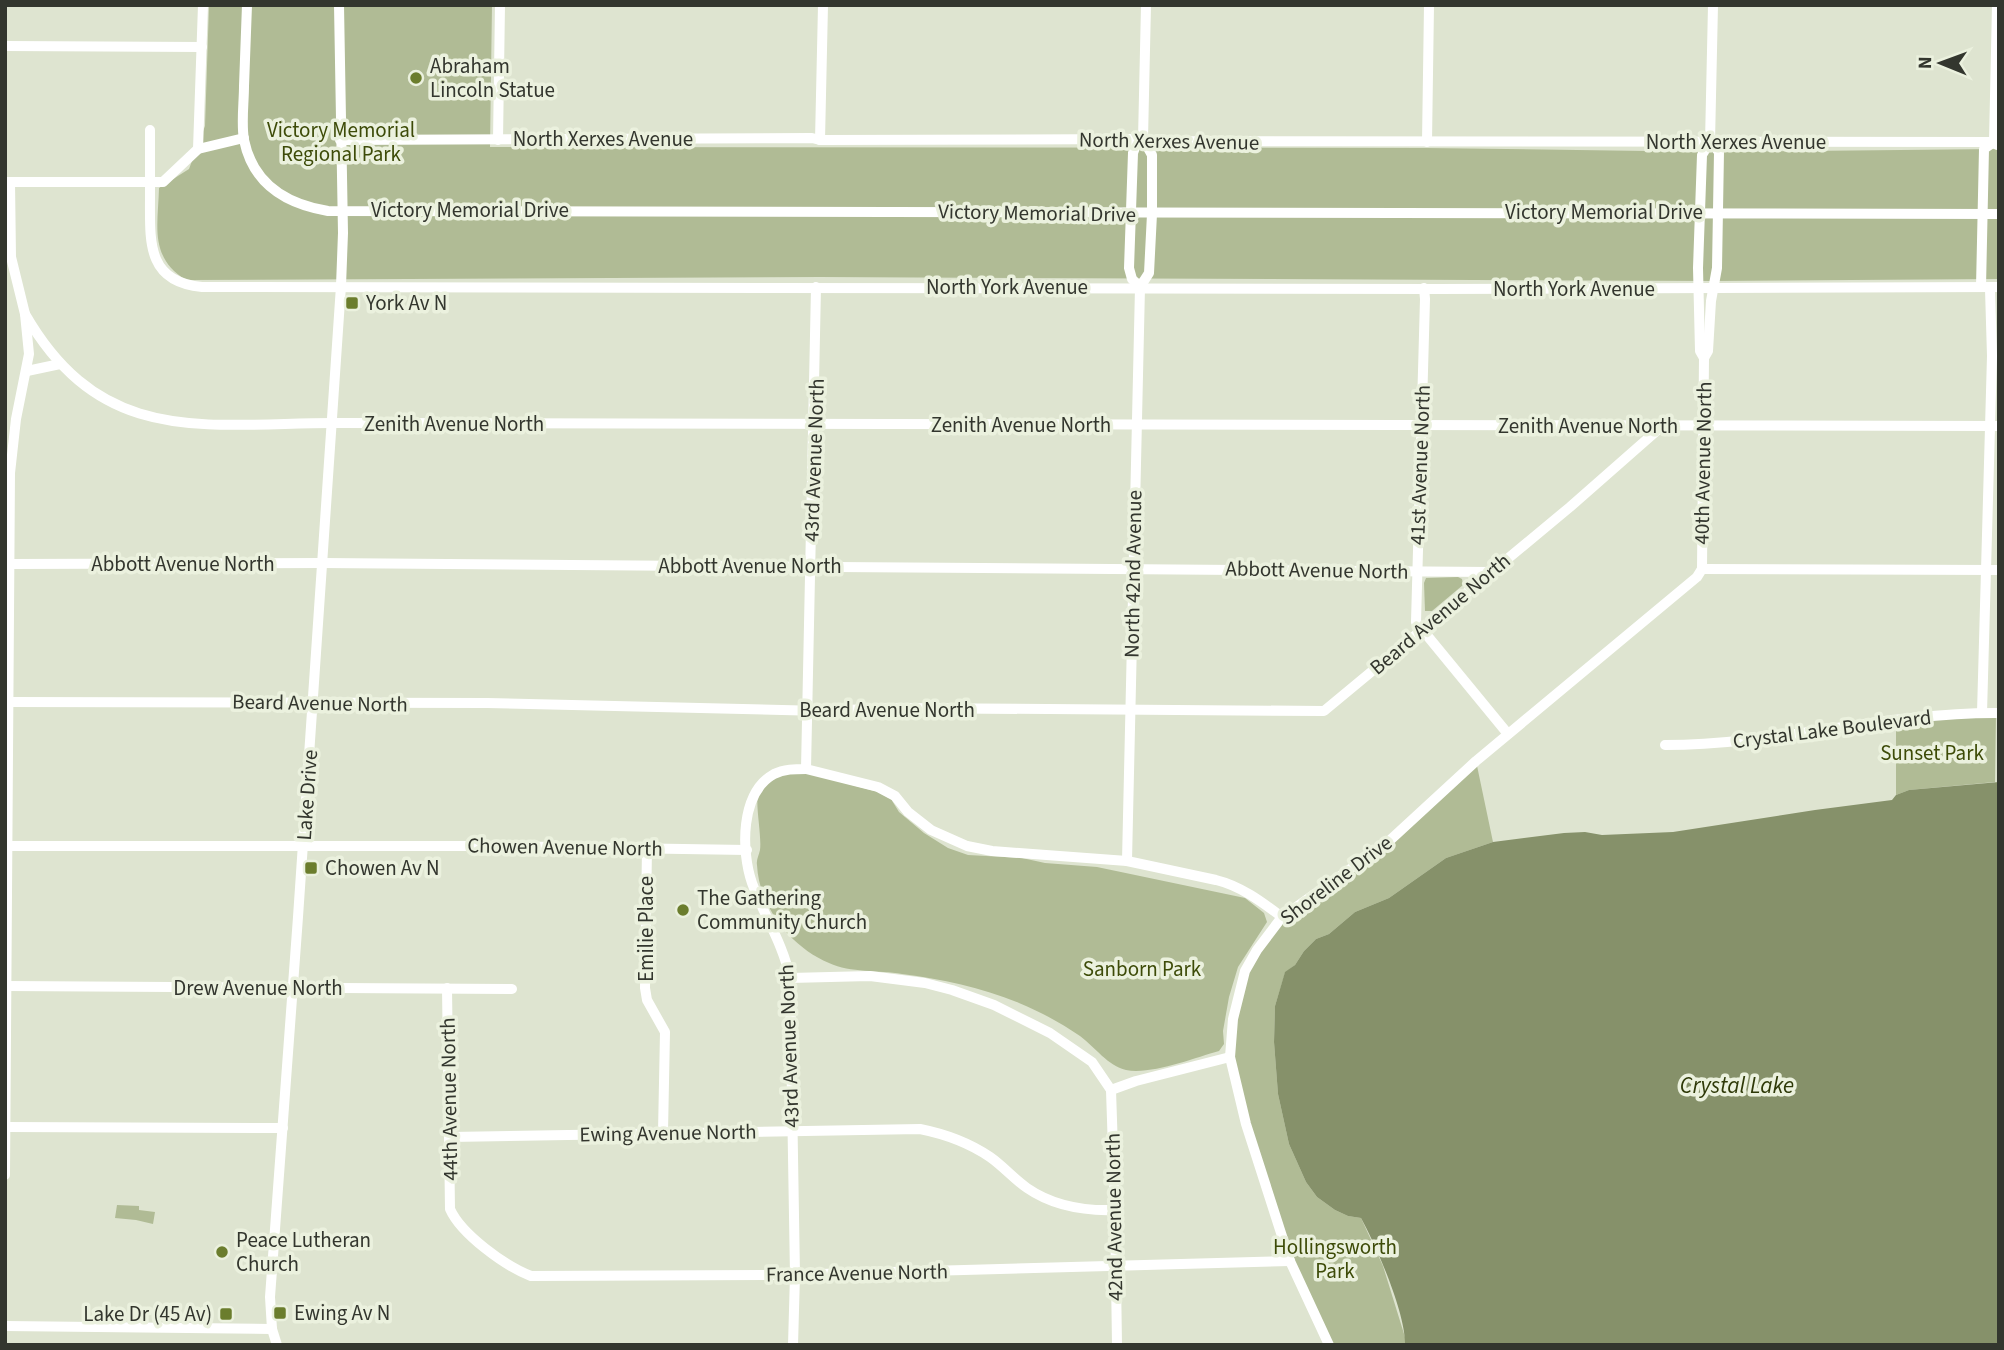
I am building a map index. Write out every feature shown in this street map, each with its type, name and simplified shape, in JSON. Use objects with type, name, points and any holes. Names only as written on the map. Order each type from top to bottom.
[{"type":"street","points":[[198,149],[203,5]]},
{"type":"street","name":"Victory Memorial Drive","points":[[247,5],[244,138],[254,168],[273,190],[299,205],[342,211],[1999,214]]},
{"type":"street","name":"Lake Drive","points":[[277,1345],[272,1329],[270,1297],[341,286],[339,5]]},
{"type":"street","points":[[498,140],[500,5]]},
{"type":"street","points":[[820,140],[823,5]]},
{"type":"street","name":"North 42nd Avenue","points":[[1127,862],[1140,287],[1149,273],[1153,214],[1152,155],[1143,139],[1146,5]]},
{"type":"street","points":[[1427,142],[1429,5]]},
{"type":"street","points":[[1703,358],[1700,351],[1700,212],[1702,155],[1710,142],[1713,5]]},
{"type":"street","points":[[1982,713],[1993,570],[1994,426],[1990,288],[1981,215],[1983,149],[1997,143],[1997,5]]},
{"type":"street","points":[[5,46],[202,47]]},
{"type":"street","name":"North York Avenue","points":[[150,130],[151,250],[163,271],[176,281],[202,287],[1990,288]]},
{"type":"street","points":[[5,1175],[12,446],[27,371],[28,334],[11,257],[8,182],[163,182],[198,149],[244,138]]},
{"type":"street","name":"North Xerxes Avenue","points":[[340,140],[812,138],[1997,143]]},
{"type":"street","name":"North 42nd Avenue","points":[[1140,287],[1132,279],[1129,268],[1133,153],[1136,145],[1143,139]]},
{"type":"street","points":[[1703,358],[1707,351],[1717,268],[1719,212],[1718,152],[1710,142]]},
{"type":"street","name":"43rd Avenue North","points":[[793,1345],[790,978],[786,956],[751,880],[747,850],[748,814],[755,794],[767,779],[777,773],[806,769],[817,287]]},
{"type":"street","name":"41st Avenue North","points":[[1422,629],[1416,622],[1424,288]]},
{"type":"street","name":"Zenith Avenue North","points":[[25,314],[38,338],[60,364],[96,394],[145,417],[198,424],[332,422],[1994,426]]},
{"type":"street","name":"40th Avenue North","points":[[1702,569],[1703,358]]},
{"type":"street","points":[[27,371],[60,364]]},
{"type":"street","name":"Beard Avenue North","points":[[9,702],[313,702],[325,705],[487,704],[808,710],[892,708],[1324,711],[1661,427]]},
{"type":"street","name":"Abbott Avenue North","points":[[10,565],[323,563],[1490,572]]},
{"type":"street","points":[[1702,569],[1993,570]]},
{"type":"street","name":"Shoreline Drive","points":[[1329,1345],[1290,1261],[1246,1124],[1230,1058],[1233,1019],[1245,971],[1282,917],[1387,843],[1508,734],[1698,577],[1702,569]]},
{"type":"street","points":[[1422,629],[1508,734]]},
{"type":"street","name":"Crystal Lake Boulevard","points":[[1665,745],[1704,745],[1920,717],[1999,713]]},
{"type":"street","points":[[806,769],[878,788],[895,796],[908,812],[931,830],[967,846],[992,851],[1127,862],[1228,883],[1282,917]]},
{"type":"street","name":"Chowen Avenue North","points":[[7,846],[647,847],[747,850]]},
{"type":"street","name":"Emilie Place","points":[[647,847],[645,988],[648,1000],[665,1032],[663,1132]]},
{"type":"street","points":[[790,978],[870,976],[925,983],[952,990],[994,1005],[1050,1033],[1092,1062],[1111,1090],[1136,1081],[1230,1058]]},
{"type":"street","name":"Drew Avenue North","points":[[6,986],[512,989]]},
{"type":"street","name":"44th Avenue North","points":[[447,988],[450,1209]]},
{"type":"street","name":"42nd Avenue North","points":[[1111,1090],[1117,1345]]},
{"type":"street","points":[[6,1127],[283,1128]]},
{"type":"street","name":"Ewing Avenue North","points":[[450,1137],[920,1129],[945,1134],[968,1144],[1049,1200],[1072,1207],[1115,1210]]},
{"type":"street","name":"France Avenue North","points":[[450,1209],[455,1221],[503,1262],[531,1276],[794,1275],[1290,1261]]},
{"type":"street","points":[[5,1326],[272,1329]]},
{"type":"green space","name":"Victory Memorial Regional Park","points":[[209,5],[492,5],[490,147],[1426,148],[1719,152],[1999,149],[1999,279],[1716,281],[820,277],[186,280],[174,271],[161,251],[157,228],[159,188],[189,169],[205,126]]},
{"type":"green space","points":[[1426,578],[1462,579],[1463,585],[1432,611],[1425,611]]},
{"type":"green space","name":"Sunset Park","points":[[1996,713],[1995,782],[1909,790],[1896,795],[1896,720]]},
{"type":"green space","name":"Hollingsworth Park","points":[[1476,761],[1493,842],[1446,858],[1389,898],[1355,912],[1329,934],[1316,939],[1285,973],[1275,1006],[1274,1042],[1278,1094],[1289,1144],[1306,1182],[1317,1197],[1335,1210],[1361,1218],[1383,1266],[1405,1337],[1405,1345],[1329,1345],[1290,1261],[1230,1057],[1245,971],[1282,917],[1336,880]]},
{"type":"green space","name":"Sanborn Park","points":[[784,773],[811,774],[878,792],[891,799],[899,812],[924,833],[948,848],[968,855],[1097,867],[1245,898],[1264,913],[1267,922],[1238,967],[1229,997],[1223,1031],[1224,1044],[1219,1051],[1172,1065],[1148,1070],[1126,1070],[1107,1060],[1086,1040],[1066,1027],[1005,998],[932,979],[846,968],[815,956],[802,947],[780,924],[759,881],[758,796],[764,787]]},
{"type":"green space","points":[[117,1205],[139,1206],[139,1210],[155,1212],[153,1224],[115,1218]]},
{"type":"water","name":"Crystal Lake","points":[[1999,782],[1999,1345],[1405,1345],[1401,1316],[1395,1298],[1382,1262],[1361,1218],[1335,1210],[1317,1197],[1306,1182],[1289,1144],[1278,1094],[1274,1042],[1275,1006],[1285,972],[1295,965],[1316,939],[1329,934],[1355,912],[1389,898],[1446,858],[1493,842],[1564,833],[1585,832],[1602,835],[1673,832],[1892,800],[1896,795],[1909,790]]},
{"type":"place","name":"Abraham Lincoln Statue","points":[[416,78]]},
{"type":"place","name":"York Av N","points":[[352,303]]},
{"type":"place","name":"Chowen Av N","points":[[311,868]]},
{"type":"place","name":"The Gathering Community Church","points":[[683,910]]},
{"type":"place","name":"Peace Lutheran Church","points":[[222,1252]]},
{"type":"place","name":"Ewing Av N","points":[[280,1313]]},
{"type":"place","name":"Lake Dr (45 Av)","points":[[226,1314]]}]
